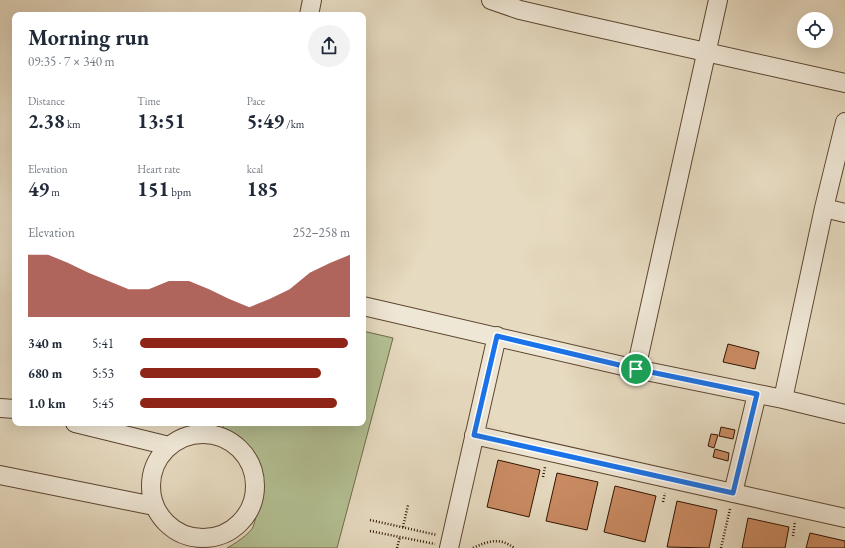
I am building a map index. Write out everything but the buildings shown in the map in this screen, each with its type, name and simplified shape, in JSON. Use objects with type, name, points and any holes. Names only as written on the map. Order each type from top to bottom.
[{"type":"street","points":[[310,12],[312,0]]},
{"type":"street","points":[[491,0],[520,10],[562,20],[706,53],[845,82]]},
{"type":"street","points":[[636,369],[718,0]]},
{"type":"street","points":[[783,399],[824,208],[845,122]]},
{"type":"street","points":[[824,208],[845,213]]},
{"type":"street","points":[[366,307],[636,369],[783,399],[845,414]]},
{"type":"street","points":[[450,544],[497,336]]},
{"type":"street","points":[[732,498],[757,394]]},
{"type":"street","points":[[0,408],[12,409]]},
{"type":"street","points":[[87,426],[169,446]]},
{"type":"street","points":[[216,429],[234,443],[248,459],[255,479],[253,500],[243,519],[226,532],[206,538],[184,542],[167,524],[154,506],[150,484],[156,463],[169,446],[190,435],[216,429]]},
{"type":"street","points":[[474,435],[732,498],[845,518]]},
{"type":"street","points":[[0,475],[154,506]]},
{"type":"path","points":[[721,548],[732,498]]},
{"type":"path","points":[[403,527],[408,505]]},
{"type":"path","points":[[793,536],[796,517]]},
{"type":"path","points":[[370,520],[403,527],[450,544]]},
{"type":"path","points":[[370,531],[450,544]]},
{"type":"path","points":[[397,548],[400,537]]},
{"type":"path","points":[[473,548],[484,543],[498,541],[505,542],[514,548]]},
{"type":"green space","points":[[366,332],[393,338],[337,548],[227,548],[252,530],[255,522],[259,489],[258,474],[250,458],[246,453],[221,434],[223,426],[366,426]]},
{"type":"route","points":[[497,336],[636,369],[757,394],[733,493],[474,435],[497,336]]}]
